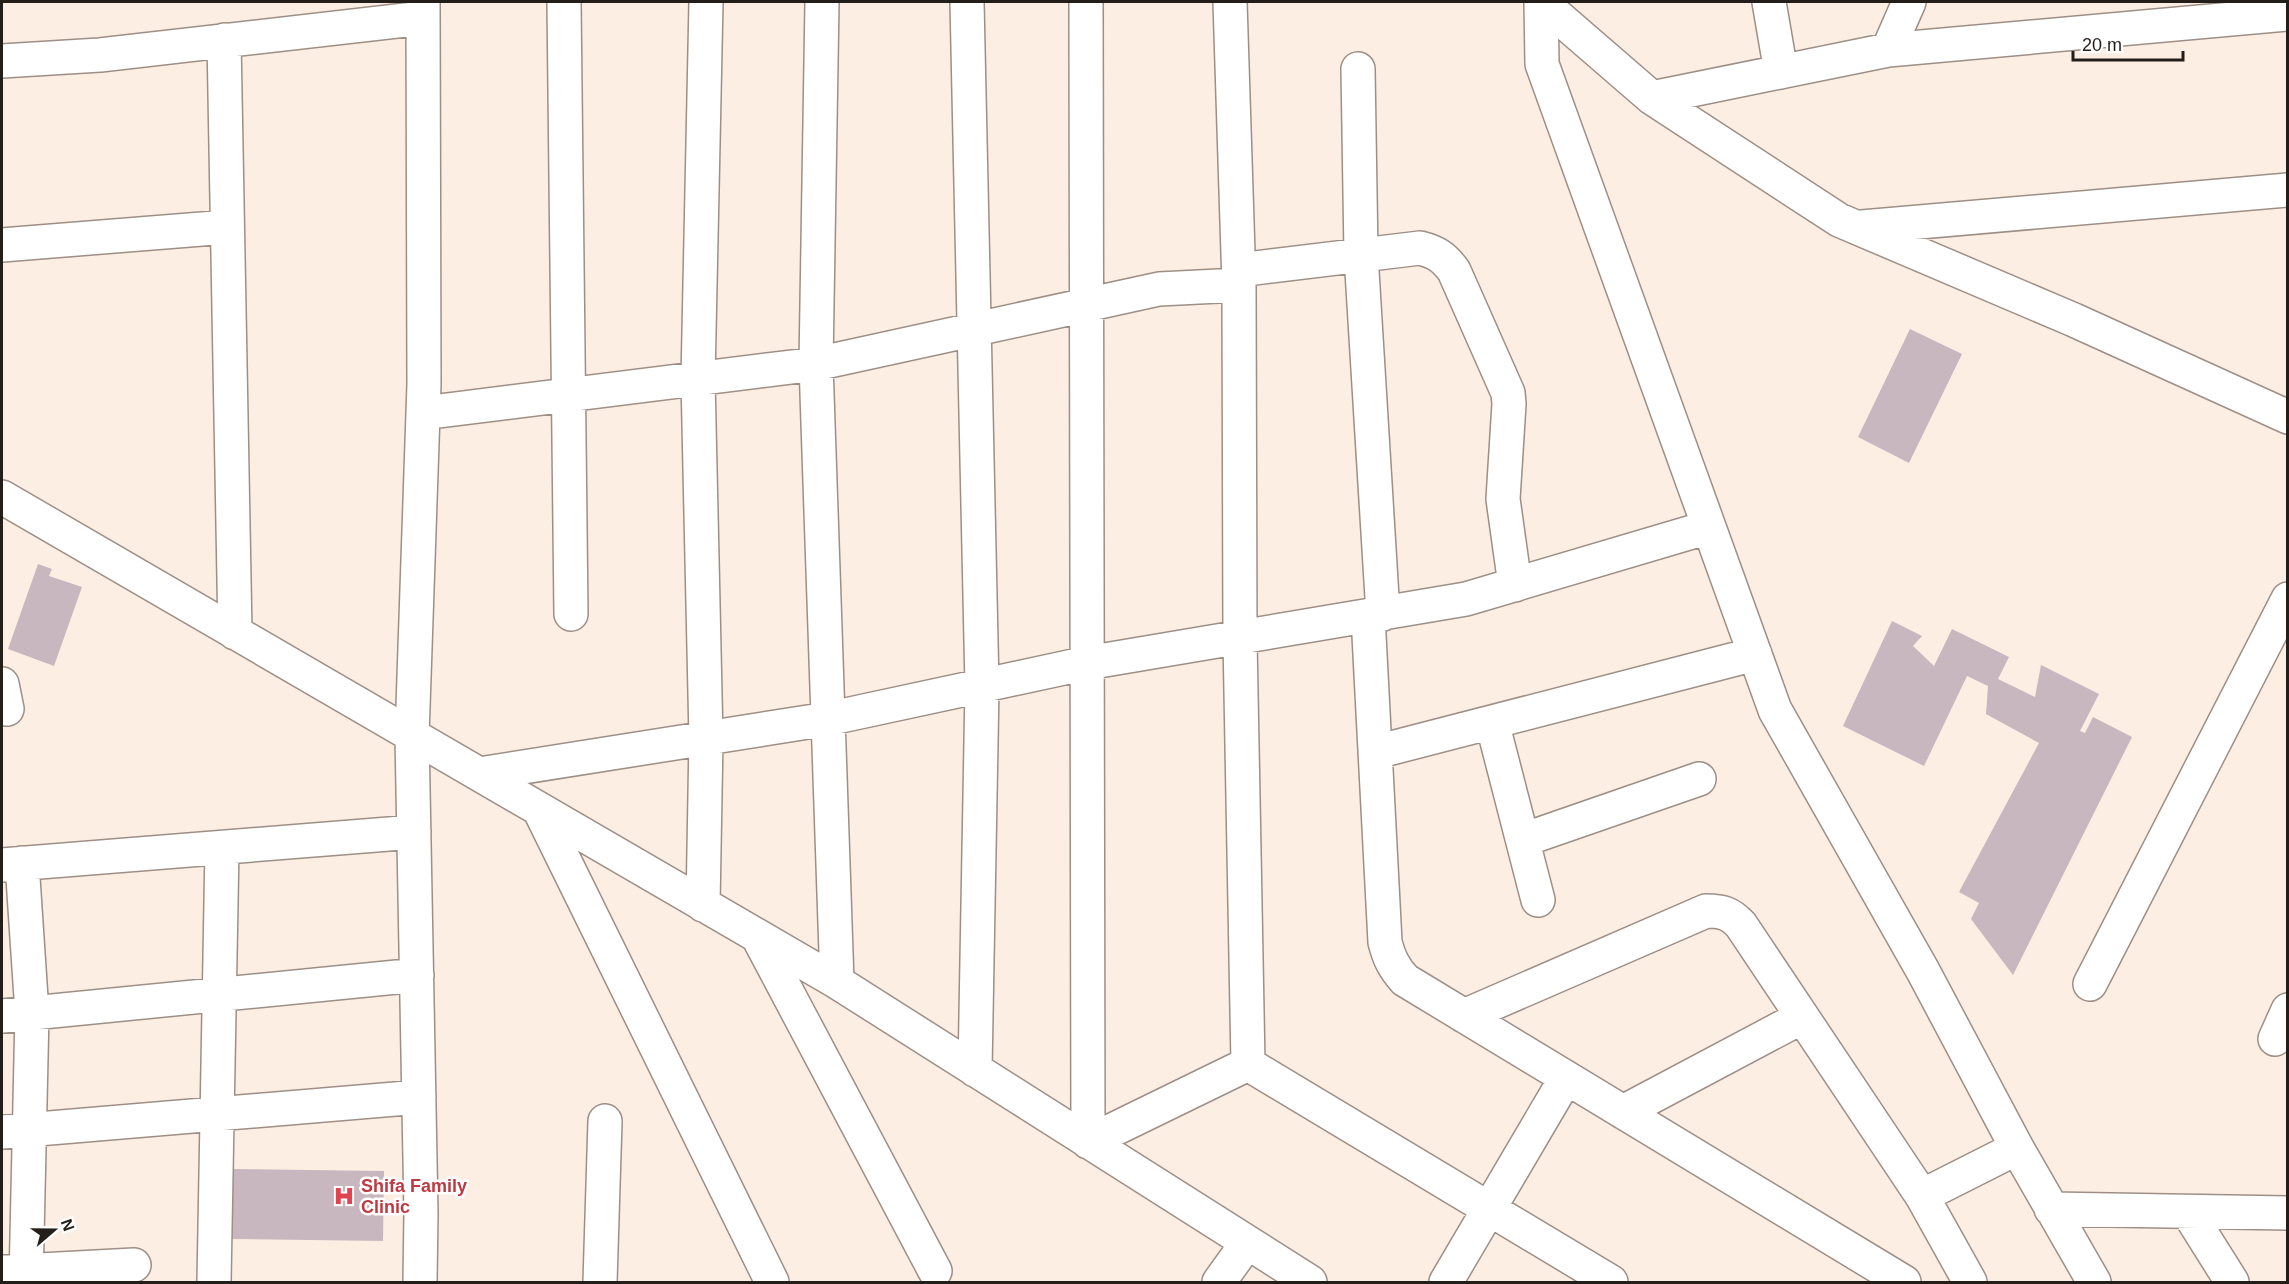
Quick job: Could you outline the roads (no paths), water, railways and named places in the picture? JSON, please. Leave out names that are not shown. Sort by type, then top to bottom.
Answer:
[{"type":"street","points":[[564,2],[571,614]]},
{"type":"street","points":[[703,905],[706,739],[698,379],[706,2]]},
{"type":"street","points":[[822,2],[816,364],[837,982]]},
{"type":"street","points":[[967,2],[982,687],[975,1070]]},
{"type":"street","points":[[1086,2],[1088,1142]]},
{"type":"street","points":[[1230,2],[1239,278],[1240,639],[1248,1064]]},
{"type":"street","points":[[1541,2],[1652,98],[1839,220],[2074,320],[2288,417]]},
{"type":"street","points":[[1541,2],[1542,64],[1775,710],[1923,971],[2017,1148],[2094,1282]]},
{"type":"street","points":[[1770,2],[1780,72]]},
{"type":"street","points":[[1888,50],[1909,2]]},
{"type":"street","points":[[2,61],[100,55],[224,40],[423,10],[423,412],[412,736],[420,1282]]},
{"type":"street","points":[[1652,98],[1888,50],[2151,14],[2288,14]]},
{"type":"street","points":[[224,40],[235,633]]},
{"type":"street","points":[[1358,69],[1361,255],[1376,615],[1376,752],[1385,942],[1389,958],[1395,970],[1405,980],[1895,1280]]},
{"type":"street","points":[[1857,227],[2288,190]]},
{"type":"street","points":[[2,246],[227,226]]},
{"type":"street","points":[[423,412],[816,364],[1159,289],[1239,278],[1361,255],[1420,248],[1434,251],[1444,258],[1454,271],[1508,393],[1503,499],[1515,585]]},
{"type":"street","points":[[2,497],[837,982],[1310,1282]]},
{"type":"street","points":[[479,774],[827,720],[1087,663],[1240,639],[1466,599],[1709,527]]},
{"type":"street","points":[[2090,984],[2288,599]]},
{"type":"street","points":[[1376,752],[1755,654]]},
{"type":"street","points":[[1492,722],[1538,900]]},
{"type":"street","points":[[1523,840],[1699,779]]},
{"type":"street","points":[[539,809],[772,1282]]},
{"type":"street","points":[[134,1265],[18,1275],[15,1131],[17,1014],[12,864],[414,832]]},
{"type":"street","points":[[214,1282],[222,848]]},
{"type":"street","points":[[1464,1016],[1706,911],[1719,911],[1732,915],[1741,925],[1922,1196],[1970,1282]]},
{"type":"street","points":[[758,937],[934,1271]]},
{"type":"street","points":[[17,1014],[417,975]]},
{"type":"street","points":[[1623,1112],[1802,1017]]},
{"type":"street","points":[[1088,1142],[1248,1064]]},
{"type":"street","points":[[1248,1064],[1611,1282]]},
{"type":"street","points":[[1446,1282],[1566,1078]]},
{"type":"street","points":[[15,1131],[419,1097]]},
{"type":"street","points":[[600,1282],[605,1122]]},
{"type":"street","points":[[1922,1196],[2017,1148]]},
{"type":"street","points":[[2051,1209],[2288,1214]]},
{"type":"street","points":[[2187,1212],[2232,1282]]},
{"type":"street","points":[[1219,1282],[1247,1243]]},
{"type":"place","name":"Shifa Family Clinic","points":[[344,1196]]}]
